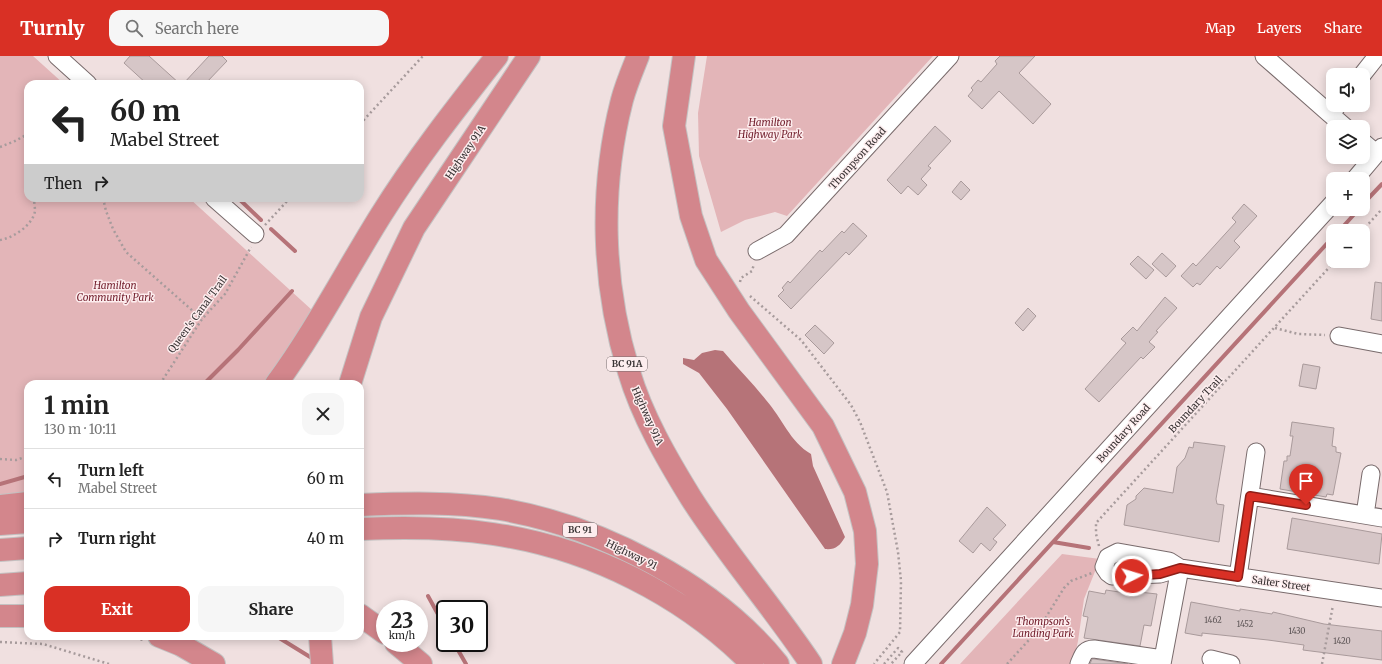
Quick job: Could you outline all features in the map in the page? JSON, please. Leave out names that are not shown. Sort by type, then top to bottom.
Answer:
[{"type":"highway","points":[[279,380],[298,355],[382,213],[449,117],[497,56]]},
{"type":"highway","name":"Highway 91A","points":[[351,380],[371,316],[414,228],[529,56]]},
{"type":"highway","name":"Highway 91A","points":[[638,56],[622,99],[608,170],[606,240],[613,309],[629,373],[658,441],[692,499],[789,631],[811,664]]},
{"type":"highway","points":[[684,56],[674,126],[691,216],[706,260],[739,311],[823,426],[855,492],[865,531],[867,564],[862,605],[855,633],[843,664]]},
{"type":"highway","points":[[0,506],[24,503]]},
{"type":"highway","name":"Highway 91","points":[[364,505],[447,505],[499,509],[566,525],[622,546],[673,575],[725,612],[762,660]]},
{"type":"highway","points":[[0,524],[24,522]]},
{"type":"highway","name":"Highway 91","points":[[364,529],[443,528],[494,534],[542,544],[603,564],[662,594],[762,660]]},
{"type":"highway","points":[[0,550],[24,548]]},
{"type":"highway","points":[[0,585],[24,583]]},
{"type":"highway","points":[[0,616],[24,616]]},
{"type":"highway","points":[[364,618],[376,627]]},
{"type":"highway","points":[[169,640],[181,645],[214,664]]},
{"type":"highway","points":[[320,640],[322,664]]},
{"type":"highway","points":[[407,652],[421,664]]},
{"type":"street","points":[[57,56],[84,80]]},
{"type":"street","name":"Thompson Road","points":[[757,251],[786,235],[950,56]]},
{"type":"street","points":[[1264,56],[1326,104]]},
{"type":"street","points":[[1368,68],[1377,56]]},
{"type":"street","points":[[1361,172],[1379,150],[1370,146]]},
{"type":"street","points":[[219,202],[255,234]]},
{"type":"street","name":"Boundary Road","points":[[913,664],[1326,211]]},
{"type":"street","points":[[1340,336],[1382,344]]},
{"type":"street","points":[[1238,577],[1256,452]]},
{"type":"street","points":[[1365,515],[1371,474]]},
{"type":"street","points":[[1250,496],[1382,518]]},
{"type":"street","name":"Salter Street","points":[[1180,568],[1160,574],[1119,577],[1108,574],[1104,568],[1108,557],[1118,552],[1169,561],[1180,568],[1382,598]]},
{"type":"street","points":[[1079,664],[1084,652],[1088,649],[1094,648],[1162,662],[1180,568]]},
{"type":"street","points":[[1210,660],[1231,664]]},
{"type":"path","points":[[364,120],[423,56]]},
{"type":"path","points":[[0,147],[24,136]]},
{"type":"path","points":[[0,240],[15,234],[32,219],[35,211],[34,202]]},
{"type":"path","points":[[104,202],[112,229],[126,252],[202,319]]},
{"type":"path","name":"Queen's Canal Trail","points":[[163,380],[202,319],[225,294],[252,246],[255,234],[286,202]]},
{"type":"path","points":[[1368,224],[1382,209]]},
{"type":"path","name":"Boundary Trail","points":[[1104,568],[1096,534],[1096,523],[1329,268]]},
{"type":"path","points":[[1275,328],[1298,334],[1340,336]]},
{"type":"path","points":[[0,459],[16,460],[24,457]]},
{"type":"path","points":[[1007,664],[1038,630],[1064,588],[1071,581],[1104,568]]},
{"type":"path","points":[[1322,664],[1335,591]]},
{"type":"path","points":[[0,642],[44,644],[109,664]]},
{"type":"path","points":[[884,664],[898,648],[902,652],[892,664]]},
{"type":"green space","name":"Hamilton Community Park","points":[[0,56],[33,56],[60,80],[24,80],[24,202],[193,202],[313,311],[266,380],[24,380],[24,495],[0,498]]},
{"type":"green space","name":"Hamilton Highway Park","points":[[707,56],[933,56],[787,216],[775,212],[745,220],[721,232],[699,156],[698,113]]},
{"type":"green space","name":"Thompson's Landing Park","points":[[1062,554],[1100,559],[1084,599],[1073,664],[960,664]]},
{"type":"shaded area","points":[[715,350],[723,351],[772,407],[797,443],[811,454],[813,466],[845,537],[837,547],[825,549],[727,409],[699,373],[683,364],[683,358],[694,360],[702,353]]},
{"type":"building","points":[[130,56],[149,56],[176,80],[143,80],[124,63]]},
{"type":"building","points":[[209,56],[222,56],[227,61],[209,80],[187,80]]},
{"type":"building","points":[[1000,56],[1035,56],[1019,73],[1051,104],[1033,124],[999,91],[982,109],[968,96],[973,90],[971,88],[978,80],[981,82],[997,64],[995,61]]},
{"type":"building","points":[[935,126],[951,141],[928,166],[931,168],[921,179],[927,185],[918,195],[908,186],[901,194],[887,180]]},
{"type":"building","points":[[961,181],[970,190],[961,200],[952,192]]},
{"type":"building","points":[[1244,204],[1257,216],[1234,241],[1240,247],[1220,269],[1217,266],[1200,285],[1197,283],[1193,287],[1181,276],[1193,263],[1196,266],[1236,222],[1232,218]]},
{"type":"building","points":[[853,223],[867,236],[849,255],[846,252],[791,309],[778,296],[784,290],[782,288],[788,281],[790,283],[820,250],[822,252],[842,231],[844,233]]},
{"type":"building","points":[[1162,253],[1176,266],[1166,277],[1152,264]]},
{"type":"building","points":[[1138,256],[1154,270],[1146,279],[1130,264]]},
{"type":"building","points":[[1375,282],[1382,283],[1382,321],[1371,319]]},
{"type":"building","points":[[1165,297],[1177,308],[1156,331],[1158,332],[1149,342],[1155,347],[1143,359],[1141,357],[1099,402],[1085,389],[1126,343],[1121,339],[1133,327],[1137,331]]},
{"type":"building","points":[[1028,308],[1036,316],[1023,331],[1015,323]]},
{"type":"building","points":[[815,325],[834,343],[824,354],[805,335]]},
{"type":"building","points":[[1303,364],[1320,367],[1316,389],[1299,386]]},
{"type":"building","points":[[1292,422],[1334,428],[1332,446],[1336,447],[1336,452],[1341,453],[1333,495],[1327,494],[1326,497],[1280,489],[1284,461],[1287,461],[1287,456],[1290,456],[1293,436],[1290,436]]},
{"type":"building","points":[[1194,442],[1225,446],[1216,499],[1217,504],[1224,505],[1219,542],[1124,525],[1127,505],[1136,499],[1136,496],[1144,488],[1173,493],[1177,467],[1185,458],[1189,447],[1193,448]]},
{"type":"building","points":[[987,507],[1006,525],[993,539],[997,542],[990,551],[981,543],[973,553],[959,541]]},
{"type":"building","points":[[1292,518],[1382,534],[1379,564],[1287,549]]},
{"type":"building","points":[[1106,590],[1139,595],[1139,592],[1157,594],[1151,626],[1144,625],[1140,646],[1084,638],[1088,617],[1083,616],[1089,591],[1105,594]]},
{"type":"building","points":[[1191,602],[1240,611],[1240,609],[1272,614],[1273,612],[1324,624],[1382,631],[1382,660],[1303,650],[1304,645],[1268,640],[1202,633],[1202,636],[1185,633]]},
{"type":"building","points":[[1092,659],[1094,659],[1128,664],[1090,664]]},
{"type":"waterway","points":[[1370,197],[1382,184]]},
{"type":"waterway","points":[[242,202],[261,220]]},
{"type":"waterway","points":[[1345,224],[1353,216]]},
{"type":"waterway","points":[[271,229],[295,251]]},
{"type":"waterway","points":[[941,664],[1326,245]]},
{"type":"waterway","points":[[208,380],[238,350],[292,291]]},
{"type":"waterway","points":[[0,484],[24,477]]},
{"type":"waterway","points":[[1053,542],[1089,548]]},
{"type":"waterway","points":[[428,596],[436,611]]},
{"type":"waterway","points":[[282,640],[315,660]]},
{"type":"waterway","points":[[459,652],[466,664]]},
{"type":"route","points":[[1132,576],[1160,574],[1180,568],[1238,577],[1250,496],[1306,505]]}]
